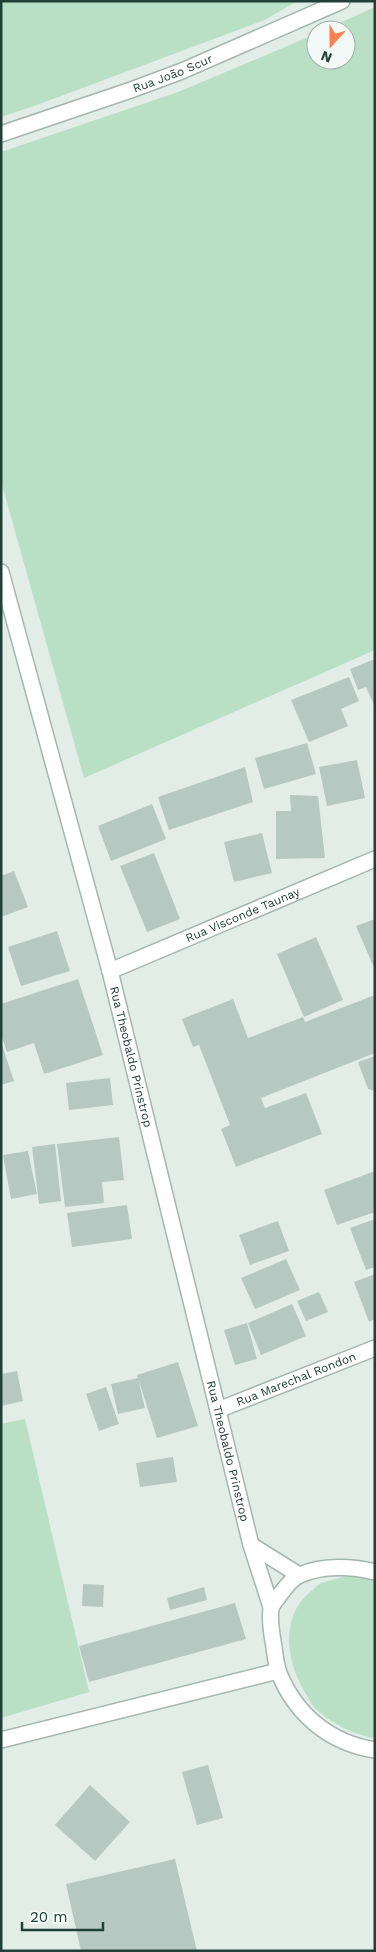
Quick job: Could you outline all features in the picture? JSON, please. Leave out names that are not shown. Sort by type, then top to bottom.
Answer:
[{"type":"street","name":"Rua João Scur","points":[[1,134],[132,90],[182,71],[342,1]]},
{"type":"street","name":"Rua Theobaldo Prinstrop","points":[[1,572],[110,971],[251,1545],[271,1607],[270,1628],[278,1671],[291,1697],[308,1718],[331,1734],[356,1747],[375,1750]]},
{"type":"street","name":"Rua Visconde Taunay","points":[[110,971],[375,859]]},
{"type":"street","name":"Rua Marechal Rondon","points":[[218,1410],[375,1348]]},
{"type":"street","points":[[251,1545],[298,1575]]},
{"type":"street","points":[[271,1607],[284,1589],[298,1575],[318,1570],[342,1568],[375,1572]]},
{"type":"street","points":[[1,1740],[278,1671]]},
{"type":"green space","points":[[1,1],[297,1],[265,20],[1,117]]},
{"type":"green space","points":[[375,7],[375,650],[84,778],[1,481],[1,152],[178,92],[306,38],[306,70],[356,70],[356,20],[346,20]]},
{"type":"green space","points":[[25,1419],[89,1692],[1,1718],[1,1424]]},
{"type":"green space","points":[[347,1576],[367,1578],[375,1581],[375,1738],[360,1735],[344,1728],[329,1720],[315,1708],[299,1682],[291,1656],[290,1628],[299,1604],[321,1583]]},
{"type":"building","points":[[375,659],[375,707],[366,687],[358,690],[350,669]]},
{"type":"building","points":[[349,677],[359,701],[341,709],[348,726],[309,742],[291,700]]},
{"type":"building","points":[[307,743],[316,774],[264,789],[255,758]]},
{"type":"building","points":[[357,760],[365,798],[327,806],[319,767]]},
{"type":"building","points":[[245,767],[253,802],[169,830],[158,797]]},
{"type":"building","points":[[290,795],[318,796],[325,858],[276,859],[276,811],[291,811]]},
{"type":"building","points":[[152,804],[166,839],[111,861],[98,826]]},
{"type":"building","points":[[262,833],[272,873],[234,882],[224,842]]},
{"type":"building","points":[[154,853],[180,919],[147,932],[120,866]]},
{"type":"building","points":[[14,871],[28,907],[1,917],[1,876]]},
{"type":"building","points":[[375,919],[375,970],[356,926]]},
{"type":"building","points":[[57,931],[70,971],[21,986],[8,947]]},
{"type":"building","points":[[316,937],[343,1000],[304,1017],[277,954]]},
{"type":"building","points":[[78,979],[103,1055],[44,1074],[34,1043],[7,1052],[1,1034],[1,1004]]},
{"type":"building","points":[[375,995],[375,1053],[261,1098],[265,1108],[306,1093],[322,1134],[236,1167],[221,1129],[230,1125],[199,1045],[193,1047],[182,1019],[233,999],[248,1038],[303,1017],[305,1022]]},
{"type":"building","points":[[1,1042],[14,1081],[1,1085]]},
{"type":"building","points":[[375,1056],[375,1091],[368,1089],[358,1062]]},
{"type":"building","points":[[110,1078],[113,1105],[69,1110],[66,1083]]},
{"type":"building","points":[[119,1137],[124,1180],[102,1182],[104,1203],[65,1207],[57,1144]]},
{"type":"building","points":[[55,1144],[61,1201],[39,1204],[32,1147]]},
{"type":"building","points":[[28,1151],[37,1194],[11,1199],[3,1155]]},
{"type":"building","points":[[375,1171],[375,1212],[337,1225],[324,1190]]},
{"type":"building","points":[[127,1205],[132,1239],[72,1247],[67,1213]]},
{"type":"building","points":[[375,1219],[375,1267],[366,1270],[350,1228]]},
{"type":"building","points":[[278,1221],[289,1251],[250,1265],[239,1235]]},
{"type":"building","points":[[286,1259],[300,1290],[255,1309],[241,1278]]},
{"type":"building","points":[[375,1274],[375,1319],[369,1322],[354,1282]]},
{"type":"building","points":[[319,1292],[328,1312],[306,1321],[297,1301]]},
{"type":"building","points":[[292,1304],[306,1336],[261,1355],[248,1323]]},
{"type":"building","points":[[247,1323],[257,1359],[235,1365],[224,1330]]},
{"type":"building","points":[[178,1362],[198,1426],[157,1438],[137,1375]]},
{"type":"building","points":[[17,1371],[23,1401],[1,1406],[1,1374]]},
{"type":"building","points":[[138,1378],[145,1408],[118,1414],[111,1384]]},
{"type":"building","points":[[106,1387],[119,1424],[99,1431],[86,1394]]},
{"type":"building","points":[[173,1457],[177,1482],[140,1487],[136,1463]]},
{"type":"building","points":[[83,1584],[104,1585],[103,1607],[82,1606]]},
{"type":"building","points":[[204,1587],[207,1600],[170,1610],[167,1598]]},
{"type":"building","points":[[235,1603],[246,1639],[89,1682],[79,1646]]},
{"type":"building","points":[[208,1765],[223,1818],[197,1825],[182,1772]]},
{"type":"building","points":[[90,1785],[130,1822],[95,1861],[55,1825]]},
{"type":"building","points":[[175,1859],[197,1951],[81,1951],[66,1884]]}]
